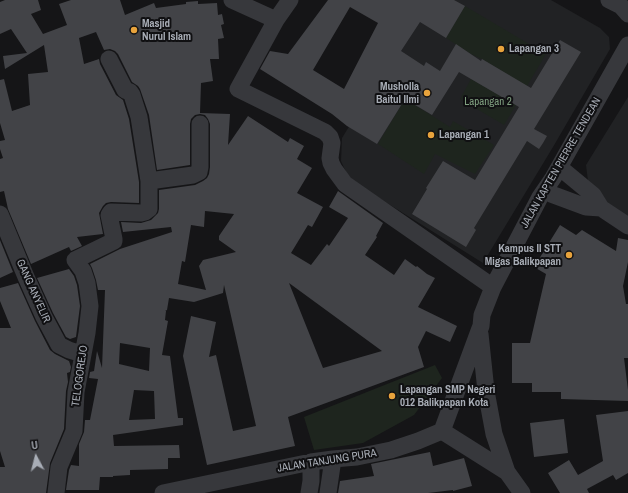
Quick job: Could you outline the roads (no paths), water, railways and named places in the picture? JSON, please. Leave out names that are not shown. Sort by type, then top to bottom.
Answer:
[{"type":"street","points":[[232,0],[276,20]]},
{"type":"street","points":[[290,0],[276,20],[238,89],[325,132],[332,143],[330,158],[331,163],[345,184],[493,286]]},
{"type":"street","name":"JALAN KAPTEN PIERRE TENDEAN","points":[[442,431],[480,329],[488,316],[499,290],[532,226],[628,45]]},
{"type":"street","points":[[109,59],[125,90],[130,92],[132,95],[139,117],[149,180],[193,175],[199,172],[200,124]]},
{"type":"street","name":"JALAN KAPTEN PIERRE TENDEAN","points":[[480,329],[482,315],[493,286],[540,198],[556,182],[628,63]]},
{"type":"street","name":"TELOGOREJO","points":[[56,493],[59,468],[74,431],[76,392],[87,333],[90,306],[87,283],[83,271],[75,260],[114,241],[109,215],[111,212],[141,213],[149,209],[149,180]]},
{"type":"street","points":[[556,182],[586,207],[601,208]]},
{"type":"street","points":[[556,182],[593,195],[601,208],[628,226]]},
{"type":"street","name":"GANG ANYELIR","points":[[0,214],[44,317],[60,345],[69,350],[82,354]]},
{"type":"street","points":[[480,329],[486,391],[492,425],[507,472],[522,493]]},
{"type":"street","points":[[442,431],[507,472]]},
{"type":"street","name":"JALAN TANJUNG PURA","points":[[163,493],[311,462],[357,458],[391,450],[442,431]]},
{"type":"street","points":[[328,493],[333,459]]},
{"type":"street","points":[[309,493],[311,481],[311,462]]},
{"type":"place","name":"Masjid Nurul Islam","points":[[134,30]]},
{"type":"place","name":"Lapangan 3","points":[[501,49]]},
{"type":"place","name":"Musholla Baitul Ilmi","points":[[427,93]]},
{"type":"place","name":"Lapangan 1","points":[[431,135]]},
{"type":"place","name":"Kampus II STT Migas Balikpapan","points":[[569,255]]},
{"type":"place","name":"Lapangan SMP Negeri 012 Balikpapan Kota","points":[[392,396]]},
{"type":"park label","name":"Lapangan 2","points":[[488,102]]}]
